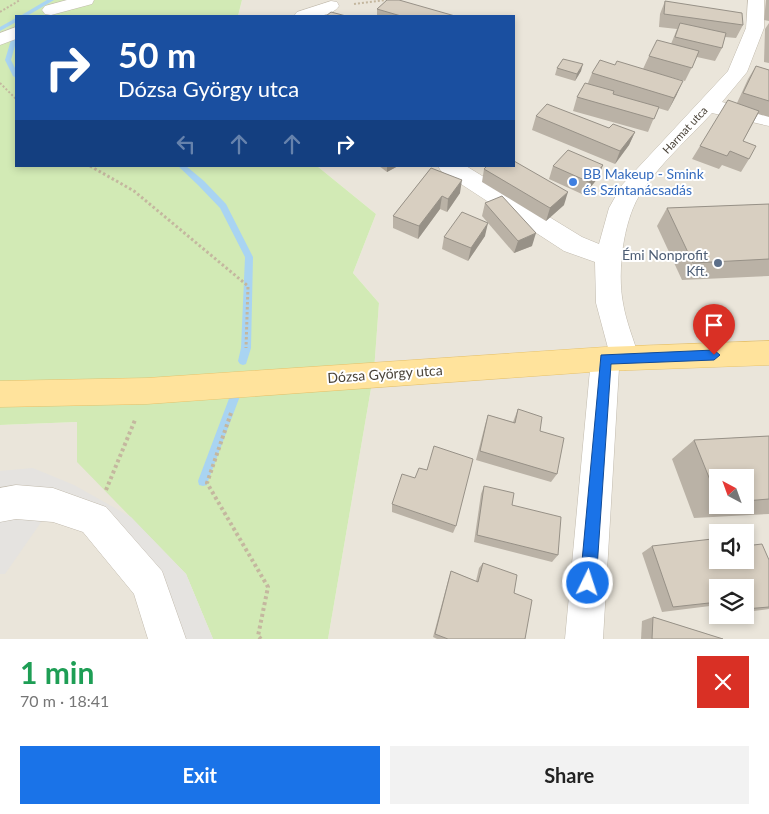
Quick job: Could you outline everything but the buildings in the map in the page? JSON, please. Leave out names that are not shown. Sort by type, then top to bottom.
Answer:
[{"type":"main road","name":"Dózsa György utca","points":[[0,394],[147,391],[615,358],[769,353]]},
{"type":"street","points":[[47,13],[67,0]]},
{"type":"street","points":[[47,13],[86,0]]},
{"type":"street","name":"Harmat utca","points":[[584,639],[615,358],[609,303],[608,257],[620,208],[630,191],[737,72],[755,28],[756,0]]},
{"type":"street","points":[[306,15],[330,6]]},
{"type":"street","points":[[0,40],[15,32]]},
{"type":"street","points":[[708,106],[769,120]]},
{"type":"street","points":[[451,167],[573,244],[608,257]]},
{"type":"street","points":[[0,504],[16,502],[53,505],[94,519],[149,584],[167,639]]},
{"type":"path","points":[[0,12],[20,0]]},
{"type":"path","points":[[330,6],[386,0]]},
{"type":"path","points":[[0,83],[15,98]]},
{"type":"path","points":[[92,167],[134,190],[248,286],[246,348]]},
{"type":"path","points":[[94,519],[147,391]]},
{"type":"path","points":[[232,408],[206,483],[268,587],[258,636],[261,639]]},
{"type":"shaded area","points":[[242,0],[769,0],[769,639],[328,639],[374,371],[379,303],[353,273],[376,214],[318,167],[515,167],[515,15],[238,15]]},
{"type":"shaded area","points":[[77,422],[78,462],[186,574],[213,639],[0,639],[0,425]]},
{"type":"shaded area","points":[[33,468],[74,485],[131,517],[186,574],[213,639],[167,639],[149,584],[53,505],[5,574],[0,574],[0,471]]},
{"type":"green space","points":[[0,0],[242,0],[238,15],[15,15],[15,167],[318,167],[376,214],[353,273],[379,303],[374,371],[328,639],[213,639],[186,574],[77,462],[77,422],[0,425]]},
{"type":"waterway","points":[[25,15],[51,0]]},
{"type":"waterway","points":[[0,29],[15,21]]},
{"type":"waterway","points":[[14,40],[8,60],[15,74]]},
{"type":"waterway","points":[[182,167],[223,206],[249,257],[246,348],[243,361]]},
{"type":"waterway","points":[[203,481],[235,396]]},
{"type":"place","name":"BB Makeup - Smink és Színtanácsadás","points":[[573,182]]},
{"type":"place","name":"Émi Nonprofit Kft.","points":[[718,263]]},
{"type":"route","points":[[588,583],[606,359],[714,355]]}]
